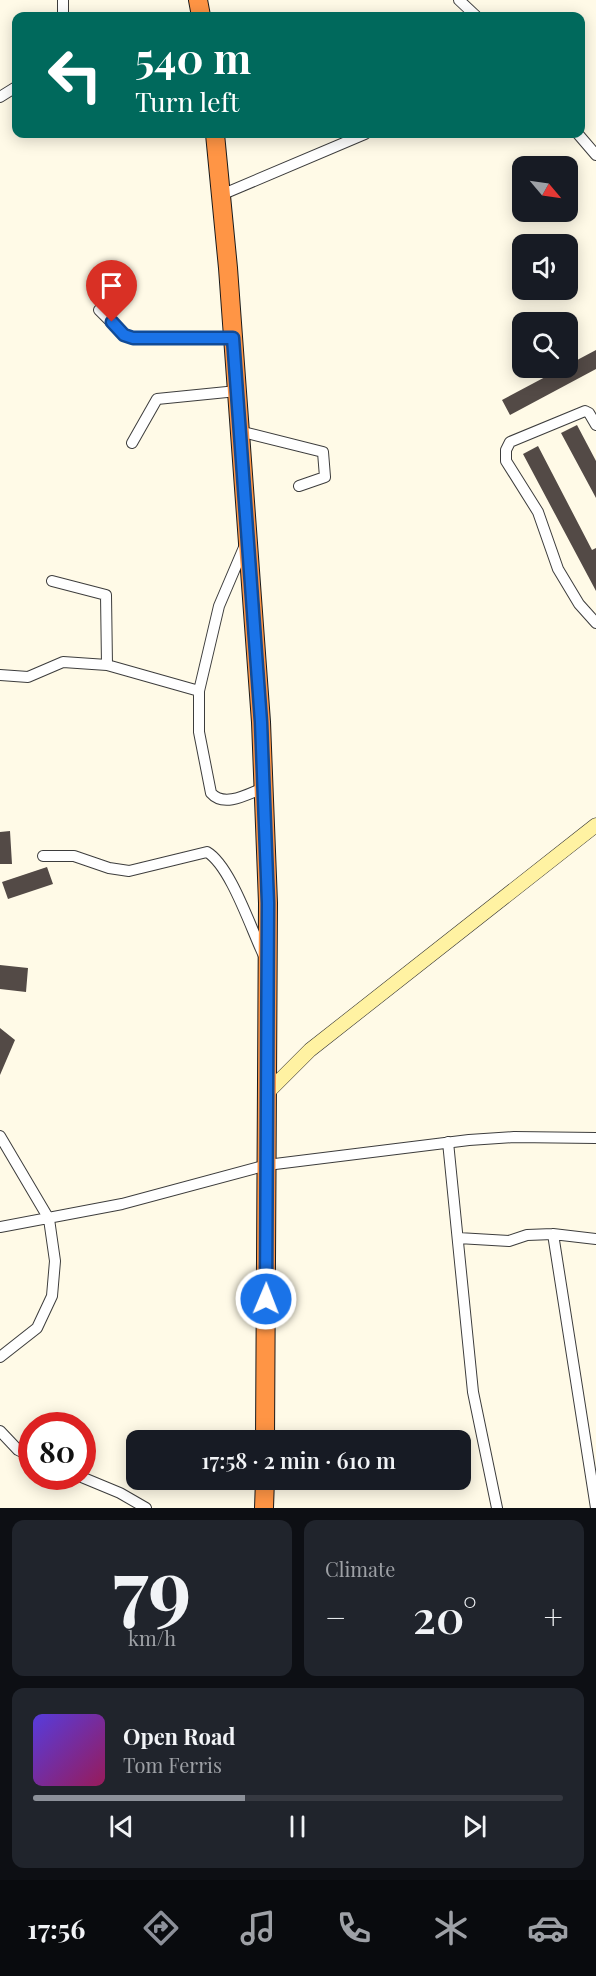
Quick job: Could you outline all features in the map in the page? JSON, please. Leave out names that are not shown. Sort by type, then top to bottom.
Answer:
[{"type":"highway","points":[[215,138],[237,391],[264,788],[267,964],[265,1430]]},
{"type":"highway","points":[[264,1508],[265,1490]]},
{"type":"street","points":[[459,0],[472,12]]},
{"type":"street","points":[[221,195],[356,138]]},
{"type":"street","points":[[581,138],[596,155]]},
{"type":"street","points":[[99,310],[124,335],[133,338],[233,338]]},
{"type":"street","points":[[132,443],[157,399],[237,391]]},
{"type":"street","points":[[596,425],[588,412],[510,441],[506,450],[506,461],[538,512],[558,569],[579,604],[596,623]]},
{"type":"street","points":[[239,431],[323,452],[325,477],[299,486]]},
{"type":"street","points":[[246,543],[219,606],[199,691],[199,732],[211,794],[226,801],[264,788]]},
{"type":"street","points":[[52,581],[106,595],[107,665]]},
{"type":"street","points":[[0,675],[28,677],[63,662],[107,665],[199,691]]},
{"type":"street","points":[[267,1093],[310,1050],[596,825]]},
{"type":"street","points":[[43,856],[75,856],[109,868],[129,871],[207,852],[216,857],[234,885],[267,964]]},
{"type":"street","points":[[0,1136],[49,1219],[55,1261],[52,1296],[37,1328],[0,1357]]},
{"type":"street","points":[[0,1227],[122,1204],[267,1165],[447,1142],[514,1137],[596,1138]]},
{"type":"street","points":[[447,1142],[473,1392],[497,1508]]},
{"type":"street","points":[[458,1238],[509,1241],[527,1235],[553,1234],[596,1239]]},
{"type":"street","points":[[553,1234],[596,1508]]},
{"type":"street","points":[[0,1431],[18,1450]]},
{"type":"street","points":[[96,1483],[120,1493],[146,1508]]},
{"type":"building","points":[[596,350],[596,369],[510,415],[502,400],[543,378],[578,378],[578,360]]},
{"type":"building","points":[[577,425],[596,461],[596,498],[561,433]]},
{"type":"building","points":[[538,446],[592,550],[596,548],[596,591],[523,454]]},
{"type":"building","points":[[10,831],[12,864],[0,864],[0,832]]},
{"type":"building","points":[[47,867],[53,884],[8,899],[2,882]]},
{"type":"building","points":[[0,965],[28,968],[26,992],[0,989]]},
{"type":"building","points":[[0,1028],[15,1040],[0,1075]]},
{"type":"route","points":[[112,322],[124,335],[145,340],[233,338],[246,543],[261,722],[268,903],[266,1299]]}]
